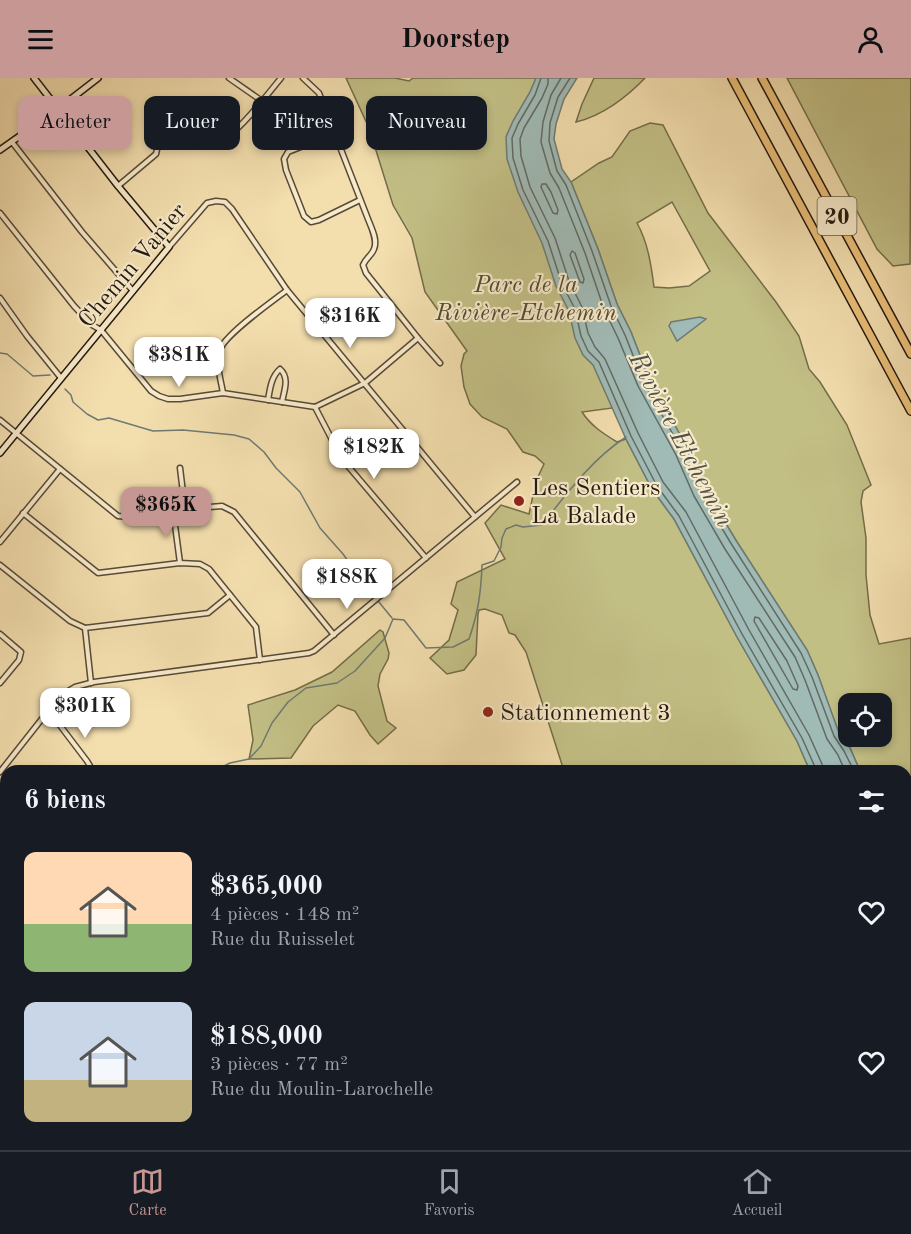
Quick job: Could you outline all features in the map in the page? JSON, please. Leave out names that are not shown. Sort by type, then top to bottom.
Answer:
[{"type":"highway","name":"20","points":[[762,78],[911,354]]},
{"type":"highway","name":"20","points":[[734,81],[911,411]]},
{"type":"street","points":[[34,78],[48,96]]},
{"type":"street","points":[[75,96],[98,78]]},
{"type":"street","points":[[228,78],[255,96]]},
{"type":"street","points":[[266,96],[281,78]]},
{"type":"street","points":[[303,78],[320,96]]},
{"type":"street","points":[[118,186],[156,154],[161,130],[182,116],[192,119],[207,138],[218,143],[225,140],[252,112]]},
{"type":"street","points":[[0,150],[18,138]]},
{"type":"street","points":[[12,142],[82,232],[133,291]]},
{"type":"street","points":[[90,150],[169,247]]},
{"type":"street","points":[[295,150],[288,153],[284,159],[304,216],[311,222],[360,200]]},
{"type":"street","points":[[340,150],[375,240],[374,249],[363,265],[366,273],[440,363]]},
{"type":"street","name":"Chemin Vanier","points":[[0,453],[207,203],[225,202],[287,290],[476,517]]},
{"type":"street","points":[[0,213],[74,306],[92,325],[101,330],[151,391],[168,399],[223,393],[315,407],[365,383],[418,338]]},
{"type":"street","points":[[223,393],[218,359],[220,348],[254,316],[287,290]]},
{"type":"street","points":[[0,298],[61,378]]},
{"type":"street","points":[[268,400],[272,380],[280,369],[284,372],[286,379],[282,402]]},
{"type":"street","points":[[315,407],[342,459],[426,558]]},
{"type":"street","points":[[0,420],[118,516],[129,517],[222,506],[234,512],[334,635]]},
{"type":"street","points":[[180,468],[185,509]]},
{"type":"street","points":[[0,542],[60,469]]},
{"type":"street","points":[[6,765],[60,696],[75,687],[314,651],[517,482]]},
{"type":"street","points":[[173,510],[180,563]]},
{"type":"street","points":[[23,513],[98,573],[180,563],[200,564],[209,569],[256,627],[260,660]]},
{"type":"street","points":[[0,565],[70,621],[85,628],[207,613],[230,595]]},
{"type":"street","points":[[85,628],[91,683]]},
{"type":"street","points":[[0,634],[21,652],[19,660],[0,683]]},
{"type":"street","points":[[50,711],[89,765]]},
{"type":"green space","name":"Parc de la Rivière-Etchemin","points":[[346,78],[395,78],[409,81],[413,78],[557,78],[539,173],[635,405],[582,412],[594,426],[617,442],[626,439],[652,489],[674,519],[737,637],[797,741],[807,765],[562,765],[526,652],[515,635],[509,633],[502,615],[485,609],[479,610],[476,655],[464,670],[447,674],[430,658],[449,640],[458,610],[451,604],[457,582],[505,559],[485,523],[501,505],[529,514],[536,481],[544,464],[535,456],[523,452],[507,429],[482,417],[470,404],[464,387],[461,366],[467,351],[425,292],[412,238],[393,205],[376,150],[487,150],[487,96],[366,96],[366,121]]},
{"type":"green space","points":[[594,78],[645,78],[614,105],[576,122]]},
{"type":"green space","points":[[787,78],[911,78],[910,264],[893,266],[877,249]]},
{"type":"green space","points":[[650,123],[663,125],[708,213],[799,336],[809,369],[820,382],[847,425],[871,485],[863,491],[861,502],[866,538],[866,575],[870,615],[879,644],[911,638],[911,765],[857,765],[849,747],[892,747],[892,693],[838,693],[838,731],[807,650],[705,489],[688,449],[650,381],[631,332],[617,304],[571,182],[612,157],[630,131]],"holes":[[[672,202],[710,271],[689,286],[654,287],[646,246],[637,223]]]},
{"type":"green space","points":[[380,630],[383,632],[389,653],[380,674],[378,686],[387,721],[396,728],[378,744],[355,711],[338,705],[313,726],[291,758],[249,759],[253,740],[248,705],[295,690],[332,672]]},
{"type":"water","name":"Rivière Etchemin","points":[[536,78],[577,78],[564,99],[554,139],[562,169],[571,182],[617,304],[631,332],[650,381],[688,449],[705,489],[807,650],[838,730],[838,747],[849,747],[857,765],[807,765],[797,741],[737,637],[674,519],[652,489],[626,439],[593,365],[583,355],[575,338],[569,311],[556,286],[542,243],[518,192],[507,159],[506,137]]},
{"type":"water","points":[[700,317],[706,319],[677,341],[669,326],[671,322]]},
{"type":"waterway","points":[[0,353],[7,354],[33,376],[50,375]]},
{"type":"waterway","points":[[65,389],[71,395],[73,402],[98,420],[109,418],[153,431],[183,430],[234,435],[249,439],[300,492],[320,528],[392,618]]},
{"type":"waterway","points":[[226,765],[249,759],[261,746],[272,723],[288,702],[306,688],[337,683],[355,671],[385,638],[393,619],[404,620],[426,648],[453,647],[469,639],[479,603],[482,565],[494,561],[506,529],[516,525],[523,527],[542,525],[591,466],[626,437]]},
{"type":"place","name":"Les Sentiers La Balade","points":[[519,501]]},
{"type":"place","name":"Stationnement 3","points":[[488,712]]}]
